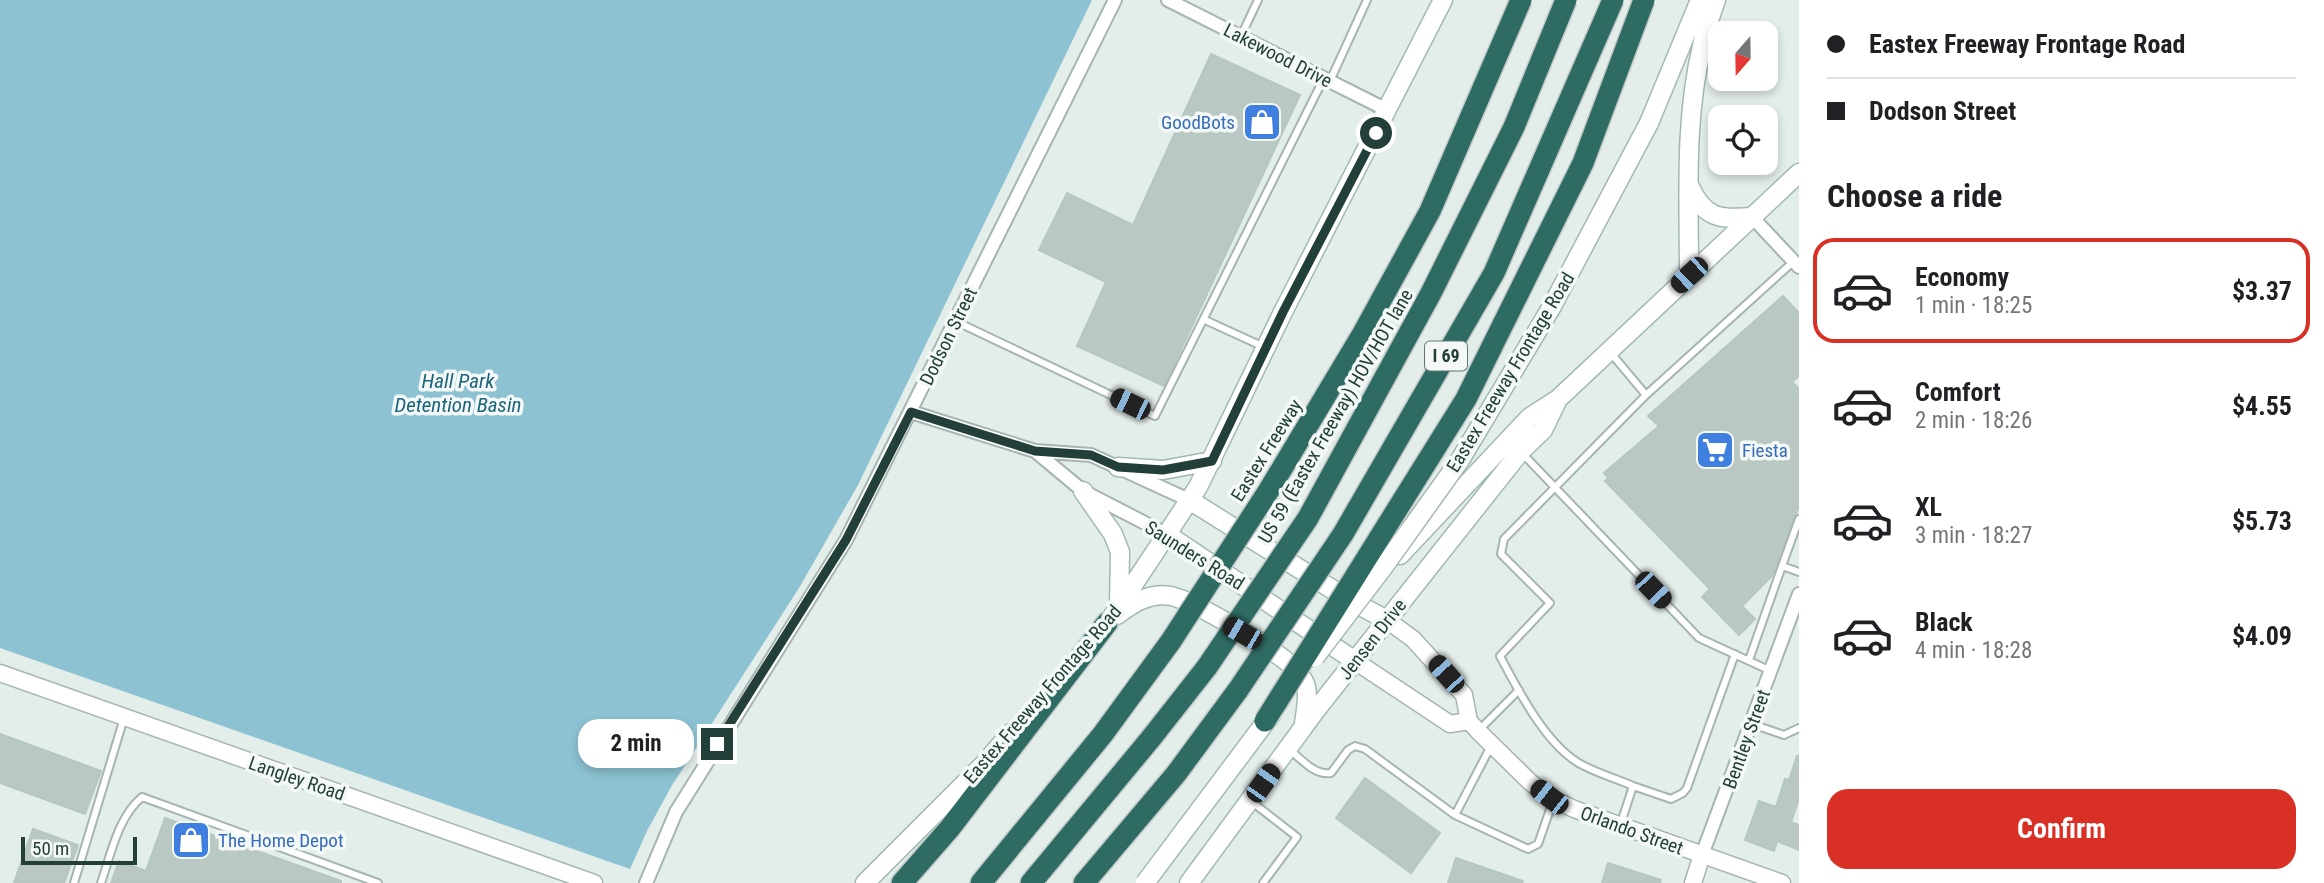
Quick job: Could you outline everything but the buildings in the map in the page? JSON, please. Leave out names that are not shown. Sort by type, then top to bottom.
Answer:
[{"type":"highway","name":"Eastex Freeway","points":[[981,883],[1103,734],[1171,641],[1269,490],[1362,335],[1430,211],[1521,0]]},
{"type":"highway","name":"US 59 (Eastex Freeway) HOV/HOT lane","points":[[1031,883],[1153,737],[1207,667],[1308,518],[1431,293],[1514,127],[1566,0]]},
{"type":"highway","name":"I 69","points":[[1084,883],[1176,774],[1238,690],[1343,534],[1494,273],[1613,0]]},
{"type":"highway","points":[[1265,721],[1466,399],[1583,163],[1644,0]]},
{"type":"highway","points":[[902,883],[950,828],[1112,616]]},
{"type":"main road","name":"Eastex Freeway Frontage Road","points":[[865,883],[985,763],[1112,616],[1191,501],[1265,348],[1443,0]]},
{"type":"main road","name":"Eastex Freeway Frontage Road","points":[[1145,883],[1385,565],[1460,460],[1550,308],[1694,41],[1700,0]]},
{"type":"main road","points":[[1689,275],[1694,41],[1716,0]]},
{"type":"main road","name":"Jensen Drive","points":[[1351,601],[1386,570],[1530,417],[1558,399],[1799,173]]},
{"type":"main road","points":[[1689,185],[1705,210],[1712,214],[1733,219],[1752,217]]},
{"type":"main road","name":"Jensen Drive","points":[[1189,883],[1354,661],[1521,452],[1543,430],[1558,399]]},
{"type":"main road","points":[[1118,467],[1163,470],[1212,461]]},
{"type":"main road","points":[[1083,491],[1113,534],[1120,552],[1112,616]]},
{"type":"main road","name":"Saunders Road","points":[[1191,501],[1351,601],[1387,620]]},
{"type":"main road","name":"Saunders Road","points":[[1168,535],[1354,661]]},
{"type":"main road","points":[[1112,616],[1135,602],[1152,596],[1171,596],[1197,607],[1265,646],[1297,670],[1307,688],[1303,728]]},
{"type":"street","name":"Dodson Street","points":[[646,883],[676,812],[846,540],[1115,0]]},
{"type":"street","name":"Lakewood Drive","points":[[1168,0],[1387,110]]},
{"type":"street","points":[[1752,217],[1796,264]]},
{"type":"street","name":"Saunders Road","points":[[911,412],[1035,451],[1091,455],[1191,501]]},
{"type":"street","name":"Saunders Road","points":[[1035,451],[1083,491],[1168,535]]},
{"type":"street","name":"Bentley Street","points":[[1693,883],[1771,671],[1795,618],[1799,594]]},
{"type":"street","name":"Orlando Street","points":[[1387,620],[1413,639],[1464,695],[1474,726],[1530,782],[1554,799],[1620,826],[1782,883]]},
{"type":"street","points":[[1354,661],[1450,724],[1474,726]]},
{"type":"street","name":"Langley Road","points":[[0,673],[594,883]]},
{"type":"lane","points":[[1241,36],[1258,0]]},
{"type":"lane","points":[[955,321],[1155,416],[1367,0]]},
{"type":"lane","points":[[1735,654],[1687,788],[1671,799],[1633,786],[1577,762],[1550,736],[1518,690],[1500,656],[1550,603],[1501,554],[1504,539],[1646,395],[1796,264]]},
{"type":"lane","points":[[1205,320],[1265,348]]},
{"type":"lane","points":[[1609,350],[1646,395]]},
{"type":"lane","points":[[1521,452],[1699,638],[1771,671]]},
{"type":"lane","points":[[1749,660],[1799,519]]},
{"type":"lane","points":[[1782,566],[1799,572]]},
{"type":"lane","points":[[1474,726],[1518,690]]},
{"type":"lane","points":[[74,883],[124,717]]},
{"type":"lane","points":[[1752,724],[1784,736],[1799,728]]},
{"type":"lane","points":[[1455,815],[1492,744]]},
{"type":"lane","points":[[1288,748],[1317,772],[1324,774],[1331,773],[1354,746],[1365,749],[1455,815],[1528,849],[1538,845],[1554,799]]},
{"type":"lane","points":[[1620,826],[1633,786]]},
{"type":"lane","points":[[101,883],[122,824],[132,805],[142,797],[378,883]]},
{"type":"lane","points":[[1251,801],[1297,837],[1263,883]]},
{"type":"water","name":"Hall Park Detention Basin","points":[[0,0],[1092,0],[858,485],[799,588],[671,787],[630,869],[0,648]]},
{"type":"place","name":"GoodBots","points":[[1262,122]]},
{"type":"place","name":"Fiesta","points":[[1715,450]]},
{"type":"place","name":"The Home Depot","points":[[191,840]]},
{"type":"route","points":[[717,744],[846,540],[911,412],[1035,451],[1091,455],[1118,467],[1163,470],[1212,461],[1283,312],[1376,133]]}]
